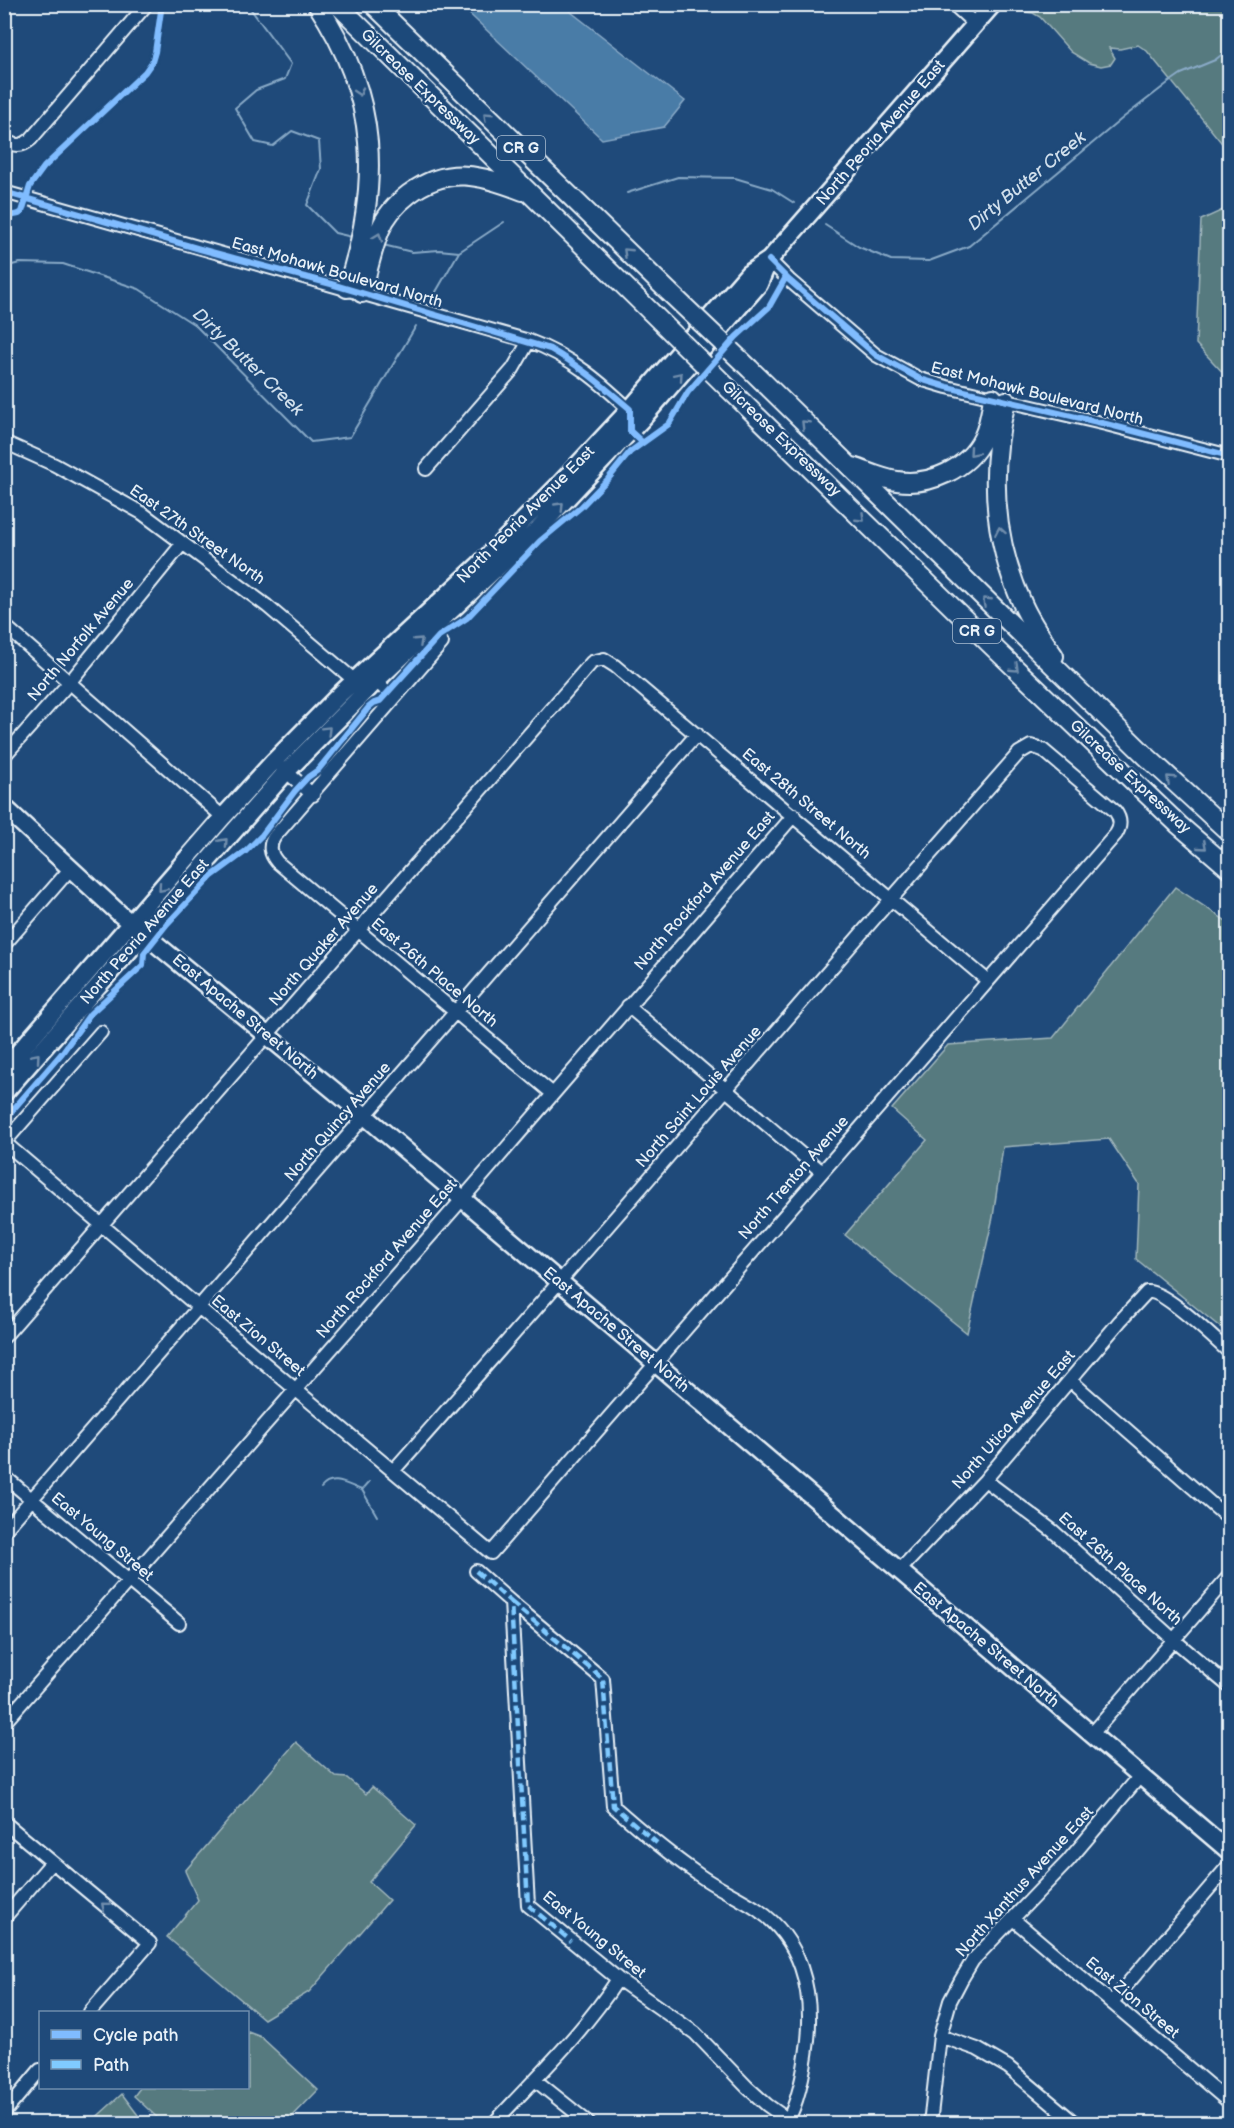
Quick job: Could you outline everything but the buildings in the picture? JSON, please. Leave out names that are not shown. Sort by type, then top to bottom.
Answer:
[{"type":"highway","points":[[317,4],[338,37],[361,96],[368,128],[370,152],[365,216],[354,291]]},
{"type":"highway","name":"Gilcrease Expressway","points":[[337,4],[1013,666],[1179,825],[1230,869]]},
{"type":"highway","name":"Gilcrease Expressway","points":[[373,4],[1073,686],[1184,792],[1230,832]]},
{"type":"highway","points":[[354,291],[387,216],[396,205],[419,186],[446,177],[475,176],[492,179],[530,194]]},
{"type":"highway","points":[[847,465],[898,482],[921,481],[941,476],[960,465],[979,446],[1000,400]]},
{"type":"highway","points":[[1000,400],[996,458],[996,510],[1002,545],[1023,606],[1073,686]]},
{"type":"main road","name":"North Peoria Avenue East","points":[[4,1093],[138,928],[223,817],[376,681],[538,529],[635,415],[759,284],[769,260],[993,4]]},
{"type":"main road","name":"North Peoria Avenue East","points":[[4,1069],[138,928],[354,680],[479,565],[557,487],[635,415]]},
{"type":"main road","name":"East Apache Street North","points":[[4,807],[106,902],[365,1116],[1230,1852]]},
{"type":"street","points":[[4,139],[13,145],[20,145],[31,139],[147,4]]},
{"type":"street","points":[[952,4],[976,25]]},
{"type":"street","name":"East Mohawk Boulevard North","points":[[4,192],[529,341],[572,361],[635,415]]},
{"type":"street","name":"East Mohawk Boulevard North","points":[[769,260],[876,355],[920,379],[1230,456]]},
{"type":"street","points":[[426,469],[513,369],[529,341]]},
{"type":"street","name":"East 27th Street North","points":[[4,442],[55,465],[142,513],[267,606],[354,680]]},
{"type":"street","name":"North Norfolk Avenue","points":[[4,756],[69,683],[182,544]]},
{"type":"street","points":[[4,625],[223,817]]},
{"type":"street","points":[[280,766],[312,795],[442,643]]},
{"type":"street","name":"East 28th Street North","points":[[600,660],[615,666],[892,897],[988,981]]},
{"type":"street","name":"North Quaker Avenue","points":[[4,1337],[585,668],[600,660]]},
{"type":"street","points":[[376,681],[394,698]]},
{"type":"street","name":"North Quincy Avenue","points":[[4,1531],[697,734]]},
{"type":"street","name":"North Trenton Avenue","points":[[491,1553],[1116,834],[1120,824],[1119,817],[1114,811],[1043,750],[1031,746]]},
{"type":"street","name":"North Saint Louis Avenue","points":[[393,1471],[560,1283],[892,897],[1019,753],[1031,746]]},
{"type":"street","name":"East 26th Place North","points":[[312,795],[273,840],[270,851],[277,862],[553,1094]]},
{"type":"street","name":"North Rockford Avenue East","points":[[4,1723],[794,815]]},
{"type":"street","points":[[4,945],[71,868]]},
{"type":"street","points":[[628,1006],[822,1172]]},
{"type":"street","points":[[5,1143],[101,1032]]},
{"type":"street","name":"East Zion Street","points":[[5,1143],[491,1553]]},
{"type":"street","name":"North Utica Avenue East","points":[[898,1571],[985,1480],[1143,1294],[1152,1291],[1166,1297],[1230,1353]]},
{"type":"street","points":[[1071,1381],[1230,1520]]},
{"type":"street","name":"East Young Street","points":[[4,1476],[179,1623]]},
{"type":"street","name":"East 26th Place North","points":[[985,1480],[1053,1531],[1230,1687]]},
{"type":"street","points":[[476,1571],[603,1679],[613,1806],[699,1875],[757,1910],[784,1934],[794,1948],[806,1983],[809,2025],[807,2048],[790,2122]]},
{"type":"street","points":[[1091,1735],[1230,1575]]},
{"type":"street","name":"East Young Street","points":[[511,1602],[528,1905],[618,1979],[695,2033],[747,2087],[790,2122]]},
{"type":"street","name":"North Xanthus Avenue East","points":[[930,2124],[940,2036],[950,2001],[973,1960],[1068,1861],[1140,1776]]},
{"type":"street","points":[[4,1822],[150,1944],[92,2011]]},
{"type":"street","points":[[4,1918],[52,1862]]},
{"type":"street","points":[[1112,2002],[1230,1864]]},
{"type":"street","name":"East Zion Street","points":[[1013,1919],[1230,2103]]},
{"type":"street","points":[[493,2124],[588,2022],[618,1979]]},
{"type":"street","points":[[940,2036],[977,2049],[1008,2067],[1076,2124]]},
{"type":"street","points":[[4,2113],[39,2071]]},
{"type":"street","points":[[535,2080],[591,2124]]},
{"type":"green space","points":[[1018,5],[1229,5],[1229,152],[1147,51],[1138,45],[1120,49],[1109,48],[1115,58],[1111,64],[1101,66],[1089,63],[1071,52],[1040,17],[1025,12]]},
{"type":"green space","points":[[1229,196],[1230,379],[1196,344],[1201,220],[1223,210]]},
{"type":"green space","points":[[1175,887],[1229,923],[1229,1328],[1226,1332],[1136,1259],[1139,1184],[1109,1139],[1003,1147],[993,1217],[967,1333],[845,1235],[927,1140],[892,1109],[948,1045],[1053,1038]]},
{"type":"green space","points":[[296,1742],[336,1777],[347,1778],[366,1794],[372,1787],[416,1825],[369,1882],[389,1900],[309,1992],[264,2019],[167,1937],[198,1900],[185,1871]]},
{"type":"green space","points":[[249,2032],[261,2037],[318,2090],[286,2123],[163,2123],[134,2096],[139,2089],[249,2089]]},
{"type":"green space","points":[[122,2094],[144,2123],[90,2123]]},
{"type":"water","points":[[460,5],[562,5],[685,101],[664,127],[602,139]]},
{"type":"waterway","points":[[247,4],[291,64],[285,79],[256,90],[235,108],[255,142],[273,146],[292,131],[319,141],[321,169],[307,205],[335,233],[352,237]]},
{"type":"waterway","name":"Dirty Butter Creek","points":[[825,225],[859,247],[891,260],[929,261],[969,246],[1168,83],[1181,74],[1215,60],[1230,48]]},
{"type":"waterway","name":"Dirty Butter Creek","points":[[627,193],[678,177],[735,178],[772,189],[794,203]]},
{"type":"waterway","name":"Dirty Butter Creek","points":[[433,297],[459,252],[504,222]]},
{"type":"waterway","points":[[383,245],[412,252],[439,250],[459,252]]},
{"type":"waterway","name":"Dirty Butter Creek","points":[[4,267],[20,263],[63,264],[139,289],[195,325],[311,442],[350,437],[416,326]]},
{"type":"waterway","points":[[321,1488],[335,1481],[362,1490],[369,1482]]},
{"type":"waterway","points":[[362,1490],[377,1516]]},
{"type":"marked path","points":[[476,1571],[511,1602],[528,1905],[571,1941]]},
{"type":"marked path","points":[[511,1602],[603,1679],[613,1806],[657,1843]]},
{"type":"cycle path","points":[[4,217],[22,212],[30,186],[44,167],[145,72],[155,52],[162,4]]},
{"type":"cycle path","points":[[4,192],[331,284],[550,349],[582,370],[630,409],[630,431],[642,442]]},
{"type":"cycle path","points":[[769,260],[876,355],[920,379],[1230,456]]},
{"type":"cycle path","points":[[4,1120],[62,1053],[90,1014],[143,965],[144,953],[167,924],[212,876],[246,851],[262,835],[295,791],[318,770],[369,707],[380,701],[439,636],[467,618],[540,541],[581,507],[630,452],[669,424],[688,392],[736,337],[769,307],[786,277]]}]
